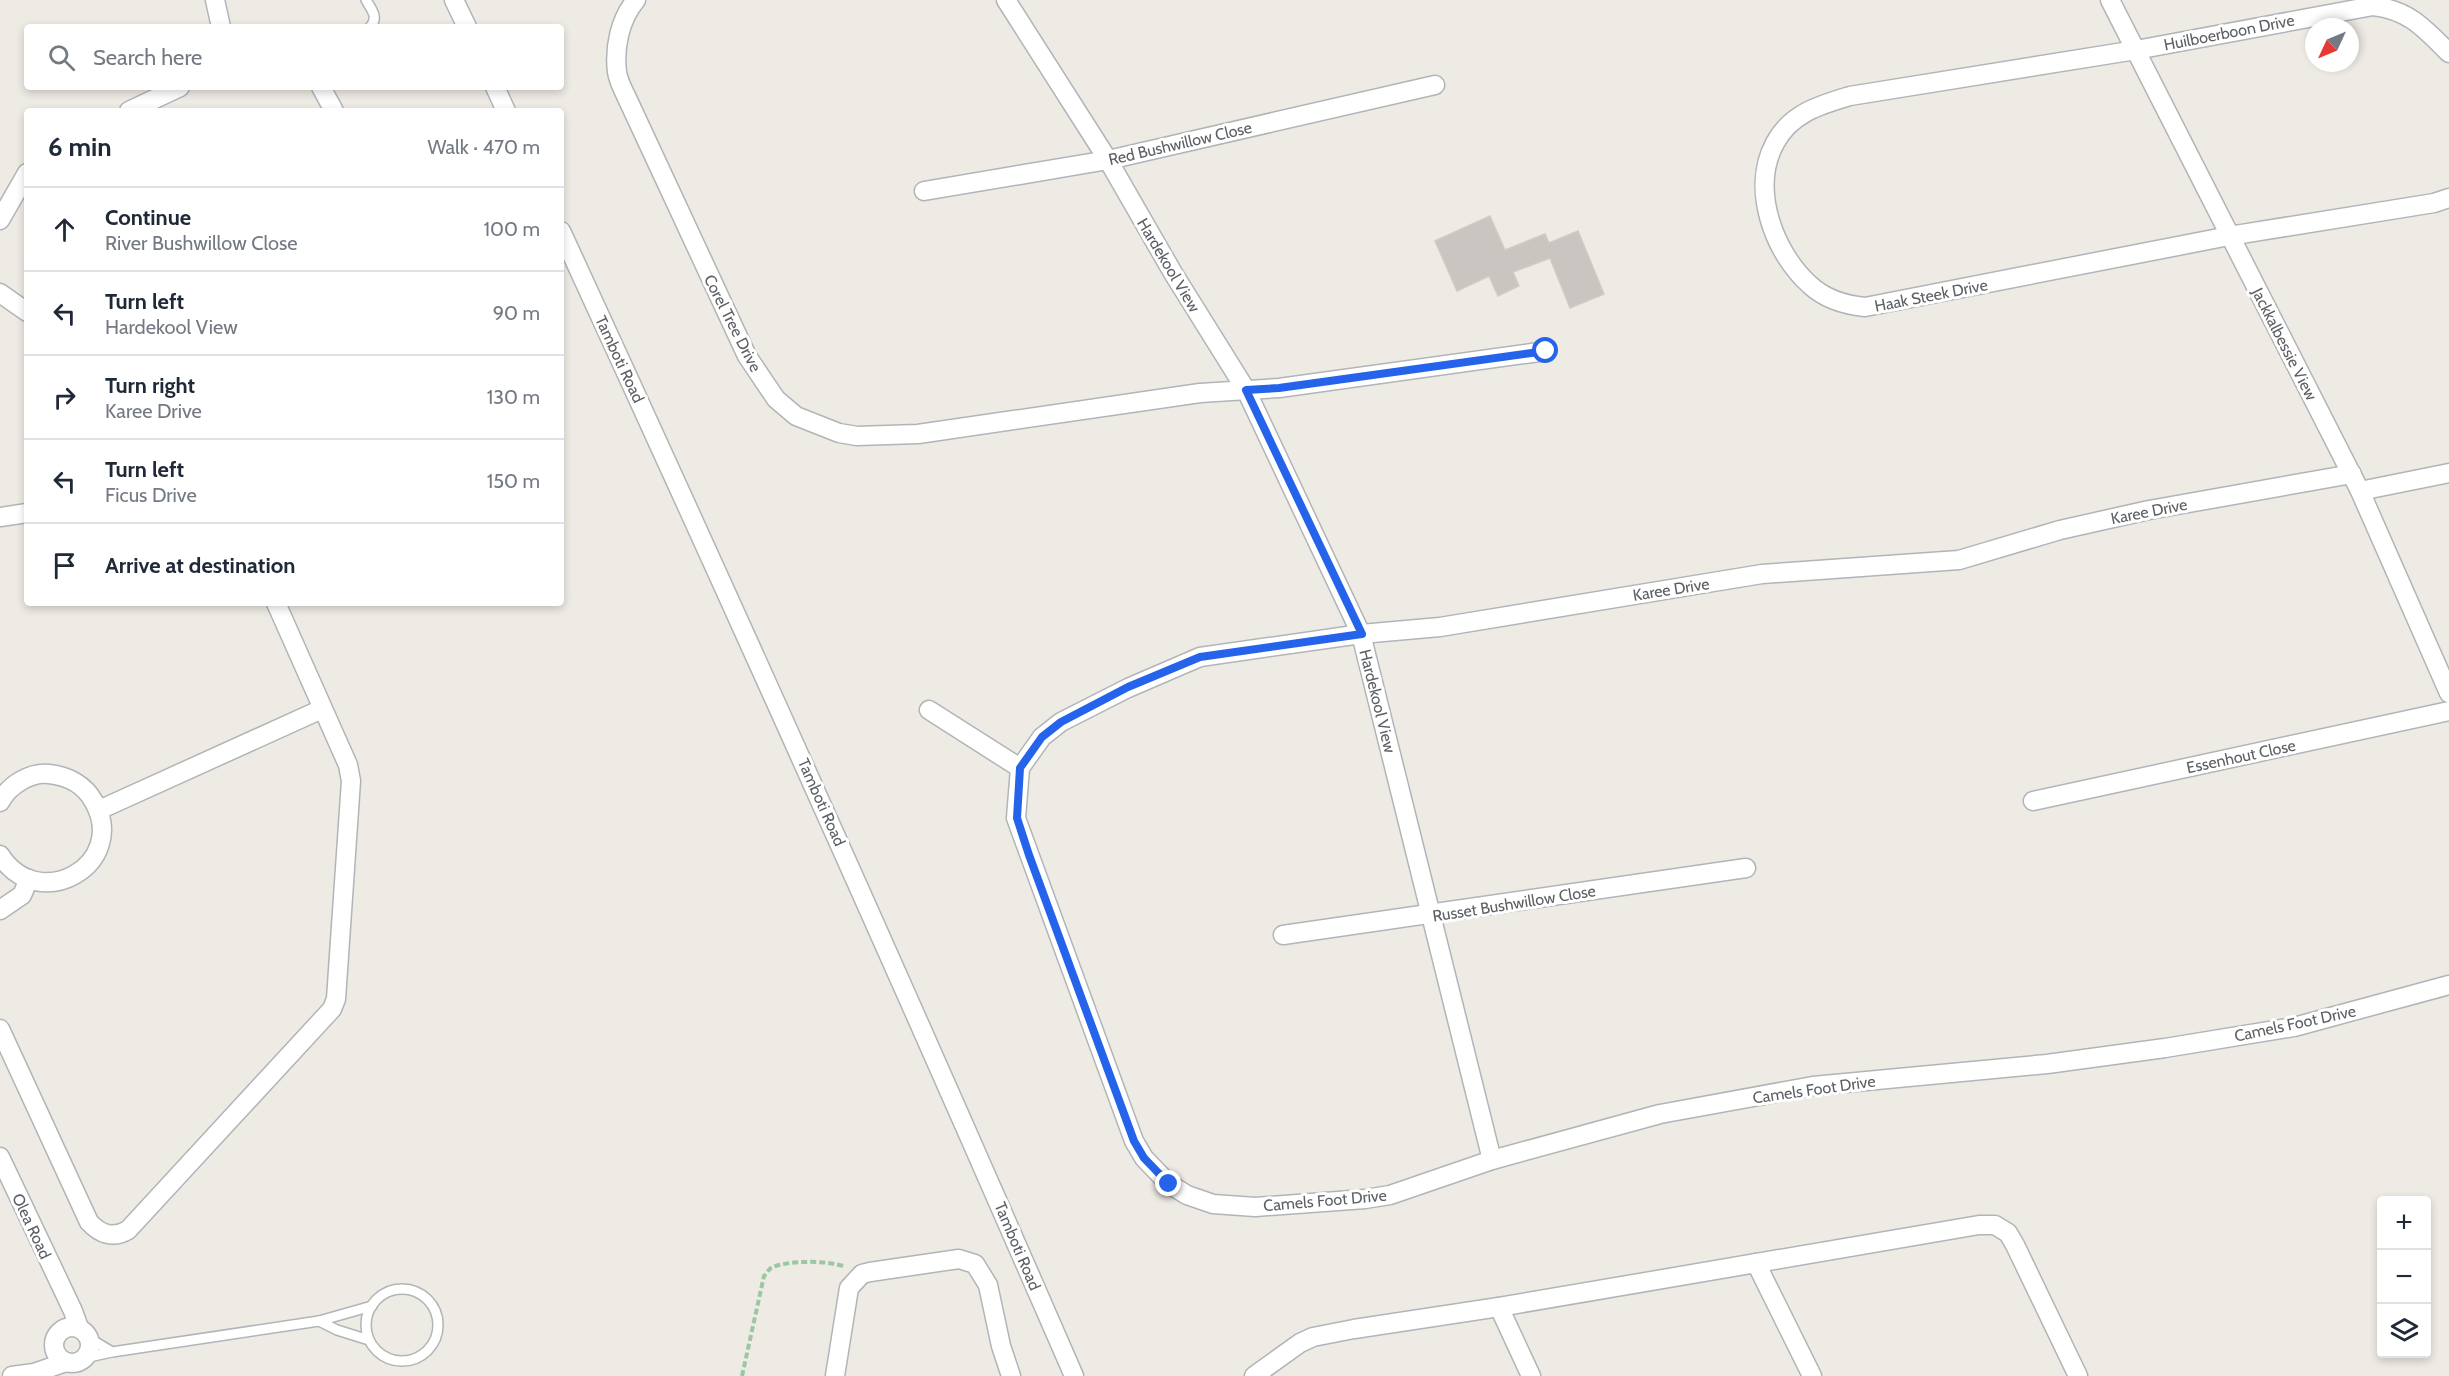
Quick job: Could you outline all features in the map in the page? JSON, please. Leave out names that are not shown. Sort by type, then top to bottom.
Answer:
[{"type":"street","points":[[214,0],[220,24]]},
{"type":"street","points":[[454,0],[466,24]]},
{"type":"street","name":"Corel Tree Drive","points":[[636,0],[627,11],[619,34],[617,72],[747,356],[776,399],[796,416],[839,434],[857,436],[918,434],[1190,394],[1279,388],[1546,351]]},
{"type":"street","name":"Hardekool View","points":[[1006,0],[1108,160],[1173,273],[1246,390],[1362,634],[1492,1160]]},
{"type":"street","name":"Jackkalbessie View","points":[[2110,0],[2352,474],[2449,692]]},
{"type":"street","name":"Huilboerboon Drive","points":[[2136,50],[2373,6],[2404,12],[2425,28],[2449,53]]},
{"type":"street","name":"Haak Steek Drive","points":[[2136,50],[1850,96],[1812,107],[1784,131],[1774,144],[1769,160],[1765,195],[1767,211],[1779,244],[1788,259],[1810,285],[1824,295],[1843,303],[1865,307],[2229,236]]},
{"type":"street","name":"Red Bushwillow Close","points":[[924,191],[1108,160],[1435,85]]},
{"type":"street","points":[[135,108],[174,90]]},
{"type":"street","points":[[323,90],[332,108]]},
{"type":"street","points":[[496,90],[505,108]]},
{"type":"street","points":[[0,220],[24,178]]},
{"type":"street","points":[[2229,236],[2434,204],[2449,198]]},
{"type":"street","name":"Tamboti Road","points":[[564,238],[781,710],[928,1039],[1074,1376]]},
{"type":"street","points":[[0,293],[24,310]]},
{"type":"street","points":[[2360,491],[2449,473]]},
{"type":"street","name":"Karee Drive","points":[[1020,768],[1042,737],[1061,722],[1128,687],[1185,662],[1218,653],[1362,634],[1440,627],[1762,574],[1959,560],[2060,530],[2150,510],[2352,474]]},
{"type":"street","points":[[0,517],[24,513]]},
{"type":"street","points":[[0,1029],[89,1222],[105,1234],[120,1235],[128,1230],[327,1016],[335,1004],[351,781],[348,765],[277,606]]},
{"type":"street","points":[[99,810],[322,709]]},
{"type":"street","points":[[929,710],[1020,768]]},
{"type":"street","name":"Essenhout Close","points":[[2033,801],[2449,711]]},
{"type":"street","name":"Camels Foot Drive","points":[[1020,768],[1017,818],[1134,1141],[1155,1171],[1169,1184],[1187,1195],[1213,1204],[1255,1207],[1365,1199],[1409,1189],[1492,1160],[1660,1114],[1813,1086],[2047,1064],[2294,1027],[2449,985]]},
{"type":"street","points":[[1,797],[16,783],[30,776],[47,774],[63,776],[79,783],[90,795],[99,810],[102,828],[99,846],[90,862],[77,875],[60,882],[42,883],[4,866]]},
{"type":"street","name":"Russet Bushwillow Close","points":[[1283,935],[1746,868]]},
{"type":"street","points":[[0,910],[22,895],[29,879]]},
{"type":"street","name":"Olea Road","points":[[0,1157],[63,1294],[84,1333]]},
{"type":"street","points":[[1254,1376],[1288,1351],[1313,1337],[1962,1227],[1995,1225],[2008,1233],[2015,1245],[2078,1376]]},
{"type":"street","points":[[835,1376],[849,1288],[862,1274],[959,1259],[975,1264],[988,1285],[1001,1346],[1011,1376]]},
{"type":"street","points":[[1756,1263],[1812,1376]]},
{"type":"street","name":"Olea Road","points":[[57,1339],[63,1294]]},
{"type":"street","points":[[1499,1307],[1531,1376]]},
{"type":"street","points":[[65,1328],[84,1333],[89,1349],[75,1360],[34,1372],[18,1374],[57,1339],[65,1328]]},
{"type":"street","points":[[57,1339],[58,1356],[75,1360]]},
{"type":"lane","points":[[366,0],[375,17],[373,24]]},
{"type":"lane","points":[[402,1289],[424,1296],[433,1305],[438,1316],[439,1328],[436,1340],[429,1350],[409,1361],[386,1358],[369,1340],[366,1329],[367,1317],[372,1306],[390,1291],[402,1289]]},
{"type":"lane","points":[[75,1360],[112,1352],[319,1321],[372,1306]]},
{"type":"lane","points":[[319,1321],[337,1330],[369,1340]]},
{"type":"lane","points":[[84,1333],[112,1352]]},
{"type":"path","points":[[742,1376],[764,1276],[771,1268],[810,1262],[837,1263],[862,1274]]},
{"type":"building","points":[[1490,216],[1505,250],[1545,234],[1549,243],[1578,231],[1604,294],[1570,308],[1550,258],[1513,272],[1519,286],[1498,296],[1489,276],[1457,291],[1435,241]]},
{"type":"route","points":[[1169,1184],[1144,1158],[1134,1141],[1029,855],[1017,818],[1017,785],[1020,768],[1042,737],[1061,722],[1128,687],[1185,662],[1218,653],[1362,634],[1246,390],[1279,388],[1546,351]]}]
